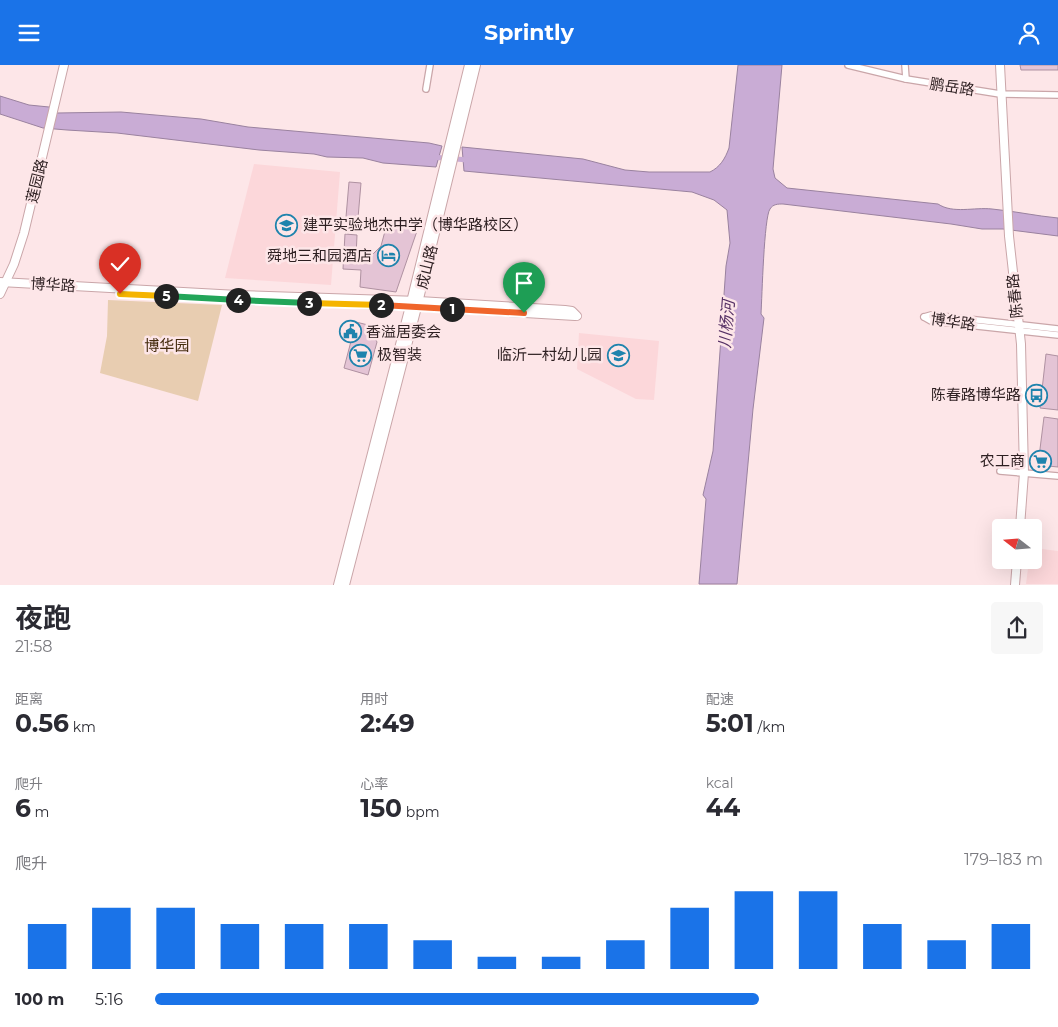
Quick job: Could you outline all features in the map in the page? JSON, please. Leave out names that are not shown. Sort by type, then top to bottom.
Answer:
[{"type":"street","name":"莲园路","points":[[2,287],[24,233],[64,65]]},
{"type":"street","points":[[426,89],[430,65]]},
{"type":"street","name":"成山路","points":[[345,585],[446,176],[469,65]]},
{"type":"street","name":"成山路","points":[[454,141],[476,65]]},
{"type":"street","name":"鹏岳路","points":[[848,65],[906,79],[1000,94],[1058,95]]},
{"type":"street","points":[[905,65],[906,79]]},
{"type":"street","name":"陈春路","points":[[1000,65],[1000,94],[1009,237],[1019,327],[1024,473],[1021,519]]},
{"type":"street","name":"博华路","points":[[2,287],[288,303],[414,304],[565,310],[572,311],[577,316],[414,304]]},
{"type":"street","name":"成山路","points":[[338,585],[414,304]]},
{"type":"street","name":"博华路","points":[[1058,329],[1019,327],[931,321],[924,317],[931,315],[1019,327],[1058,335]]},
{"type":"street","points":[[1000,471],[1058,476]]},
{"type":"street","points":[[1016,585],[1017,569]]},
{"type":"shaded area","name":"建平实验地杰中学（博华路校区）","points":[[254,164],[340,172],[331,285],[225,278]]},
{"type":"shaded area","name":"临沂一村幼儿园","points":[[579,333],[659,341],[654,400],[636,399],[577,369]]},
{"type":"shaded area","points":[[1042,549],[1058,551],[1058,584],[1026,584],[1028,569],[1042,569]]},
{"type":"green space","name":"博华园","points":[[108,300],[222,305],[198,401],[100,373],[107,336]]},
{"type":"water","name":"川杨河","points":[[738,65],[782,65],[773,169],[775,178],[787,188],[938,204],[950,209],[992,209],[1058,218],[1058,236],[1003,229],[982,229],[783,204],[771,207],[768,215],[765,241],[761,314],[764,318],[753,409],[737,584],[699,584],[706,499],[703,495],[713,451],[726,266],[730,243],[727,210],[714,200],[692,192],[464,171],[462,147],[583,159],[625,170],[710,172],[722,162],[729,148]]},
{"type":"water","points":[[0,96],[29,105],[49,107],[57,113],[121,112],[201,119],[248,127],[429,143],[442,146],[436,167],[383,163],[363,158],[327,157],[314,154],[259,150],[117,133],[43,128],[0,114]]},
{"type":"building","points":[[1020,65],[1058,65],[1058,70],[1021,70]]},
{"type":"building","points":[[349,182],[361,183],[358,218],[346,217]]},
{"type":"building","name":"舜地三和园酒店","points":[[388,220],[418,228],[396,292],[360,287],[361,270],[343,269],[345,234],[357,235],[356,257],[371,256],[381,246]]},
{"type":"building","name":"极智装","points":[[356,322],[368,325],[377,342],[368,375],[344,368]]},
{"type":"building","points":[[1046,354],[1058,356],[1058,410],[1040,408]]},
{"type":"building","points":[[1044,417],[1058,419],[1058,467],[1038,465]]},
{"type":"waterway","points":[[432,157],[468,160]]},
{"type":"place","name":"建平实验地杰中学（博华路校区）","points":[[287,225]]},
{"type":"place","name":"舜地三和园酒店","points":[[388,256]]},
{"type":"place","name":"香溢居委会","points":[[350,332]]},
{"type":"place","name":"极智装","points":[[361,355]]},
{"type":"place","name":"临沂一村幼儿园","points":[[618,355]]},
{"type":"place","name":"陈春路博华路","points":[[1037,395]]},
{"type":"place","name":"农工商","points":[[1041,461]]},
{"type":"route","points":[[120,294],[288,303],[410,306],[524,313]]}]
